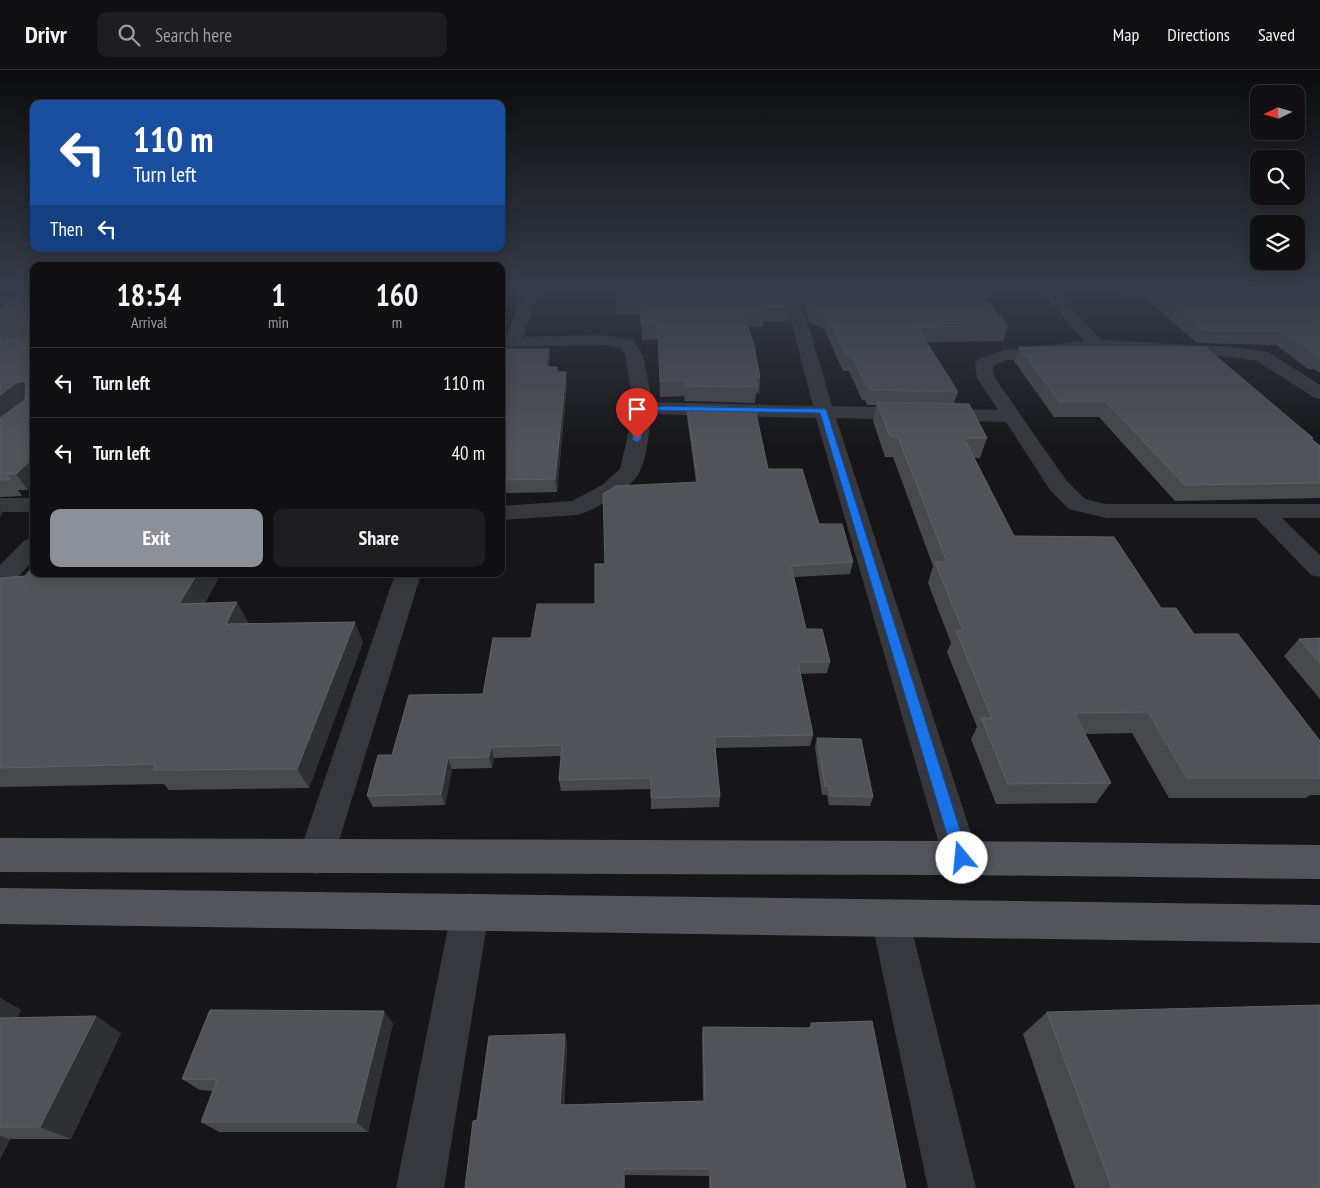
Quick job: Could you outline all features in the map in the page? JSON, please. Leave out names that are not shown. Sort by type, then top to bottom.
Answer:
[{"type":"main road","points":[[0,855],[962,858],[1320,862]]},
{"type":"main road","points":[[0,906],[1320,924]]},
{"type":"street","points":[[505,513],[577,508],[610,490],[630,471],[644,408],[634,355],[627,344],[616,342]]},
{"type":"street","points":[[805,342],[824,411],[962,858]]},
{"type":"street","points":[[1093,342],[1096,346]]},
{"type":"street","points":[[1320,393],[1262,356],[1230,352],[1096,346],[1004,355],[984,363],[986,378],[1011,416],[1058,485],[1077,504],[1106,511],[1320,511]]},
{"type":"street","points":[[644,408],[1011,416]]},
{"type":"street","points":[[0,505],[30,505]]},
{"type":"street","points":[[1263,512],[1320,569]]},
{"type":"street","points":[[0,580],[30,549]]},
{"type":"street","points":[[316,857],[407,577]]},
{"type":"street","points":[[420,1188],[470,912]]},
{"type":"street","points":[[890,918],[952,1188]]},
{"type":"building","points":[[0,342],[30,342],[30,461],[16,474],[6,474],[10,480],[0,480],[0,418],[25,400],[26,383],[24,381],[16,383],[0,395]]},
{"type":"building","points":[[659,342],[753,342],[760,377],[754,377],[757,387],[685,386],[685,381],[660,381]]},
{"type":"building","points":[[840,342],[927,342],[958,392],[870,390],[852,356],[846,356]]},
{"type":"building","points":[[1299,342],[1320,342],[1320,355],[1317,355]]},
{"type":"building","points":[[1019,347],[1205,347],[1320,446],[1320,483],[1185,485],[1106,402],[1060,402]]},
{"type":"building","points":[[505,349],[549,349],[546,367],[557,367],[557,372],[566,372],[555,479],[505,480]]},
{"type":"building","points":[[877,402],[969,404],[987,438],[964,438],[1014,536],[1114,537],[1161,608],[1176,608],[1194,634],[1238,634],[1320,741],[1320,778],[1187,778],[1148,712],[1074,713],[1111,783],[1008,784],[981,718],[992,718],[956,631],[963,631],[935,562],[947,562],[898,437],[890,437]]},
{"type":"building","points":[[687,406],[755,408],[768,469],[802,469],[819,524],[842,524],[853,562],[791,566],[806,629],[822,629],[830,662],[798,662],[813,735],[714,737],[720,796],[651,798],[651,778],[559,780],[562,745],[491,747],[489,757],[448,758],[441,794],[367,796],[378,755],[392,755],[409,695],[483,694],[493,638],[531,638],[537,604],[595,604],[595,564],[605,564],[603,494],[616,486],[698,482]]},
{"type":"building","points":[[30,570],[30,577],[195,577],[179,604],[237,602],[226,624],[355,622],[297,769],[153,770],[156,764],[0,768],[0,578],[25,576]]},
{"type":"building","points":[[1320,638],[1320,663],[1299,639]]},
{"type":"building","points":[[817,738],[861,739],[873,797],[831,796],[829,786],[825,786]]},
{"type":"building","points":[[1320,1005],[1320,1188],[1112,1188],[1047,1012]]},
{"type":"building","points":[[210,1010],[384,1011],[356,1122],[201,1122],[217,1080],[182,1079]]},
{"type":"building","points":[[96,1016],[40,1127],[0,1127],[0,1018]]},
{"type":"building","points":[[872,1021],[906,1188],[711,1188],[710,1169],[624,1169],[624,1188],[465,1188],[473,1121],[477,1120],[489,1036],[565,1034],[560,1105],[705,1101],[703,1027],[812,1028],[811,1023]]},
{"type":"route","points":[[637,439],[644,408],[824,411],[962,858]]}]
